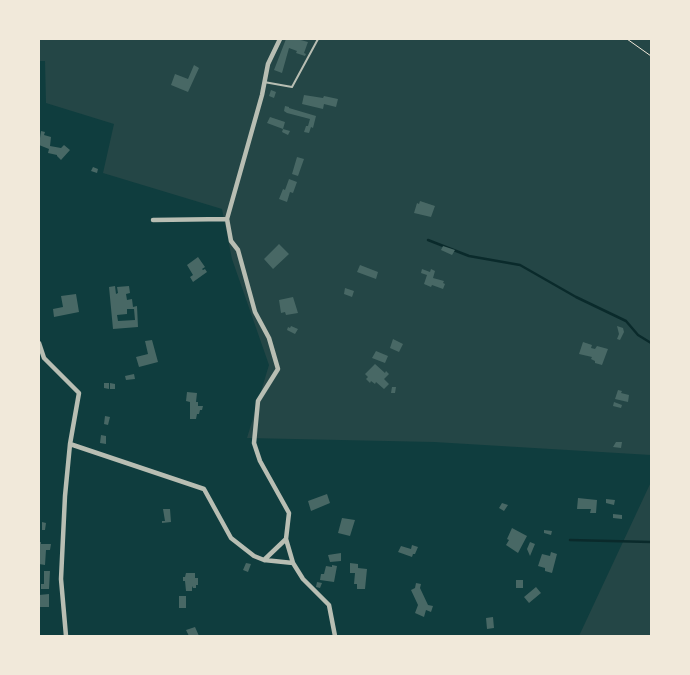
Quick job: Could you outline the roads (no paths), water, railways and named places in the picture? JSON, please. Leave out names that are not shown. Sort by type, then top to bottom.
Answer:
[{"type":"street","points":[[280,39],[268,64],[227,219],[231,241],[238,250],[255,312],[268,338],[278,369],[258,401],[254,443],[260,461],[289,513],[286,539],[293,563],[303,580],[329,605],[335,636]]},
{"type":"street","points":[[153,220],[227,219]]},
{"type":"street","points":[[39,343],[44,358],[79,393],[70,444],[65,496],[61,579],[66,636]]},
{"type":"street","points":[[70,444],[204,488],[231,538],[254,556],[264,560],[293,563]]},
{"type":"street","points":[[264,560],[286,539]]},
{"type":"lane","points":[[264,82],[292,87],[318,39]]},
{"type":"waterway","points":[[428,240],[469,256],[520,265],[576,297],[626,321],[638,335],[651,343]]},
{"type":"waterway","points":[[570,540],[651,542]]}]
